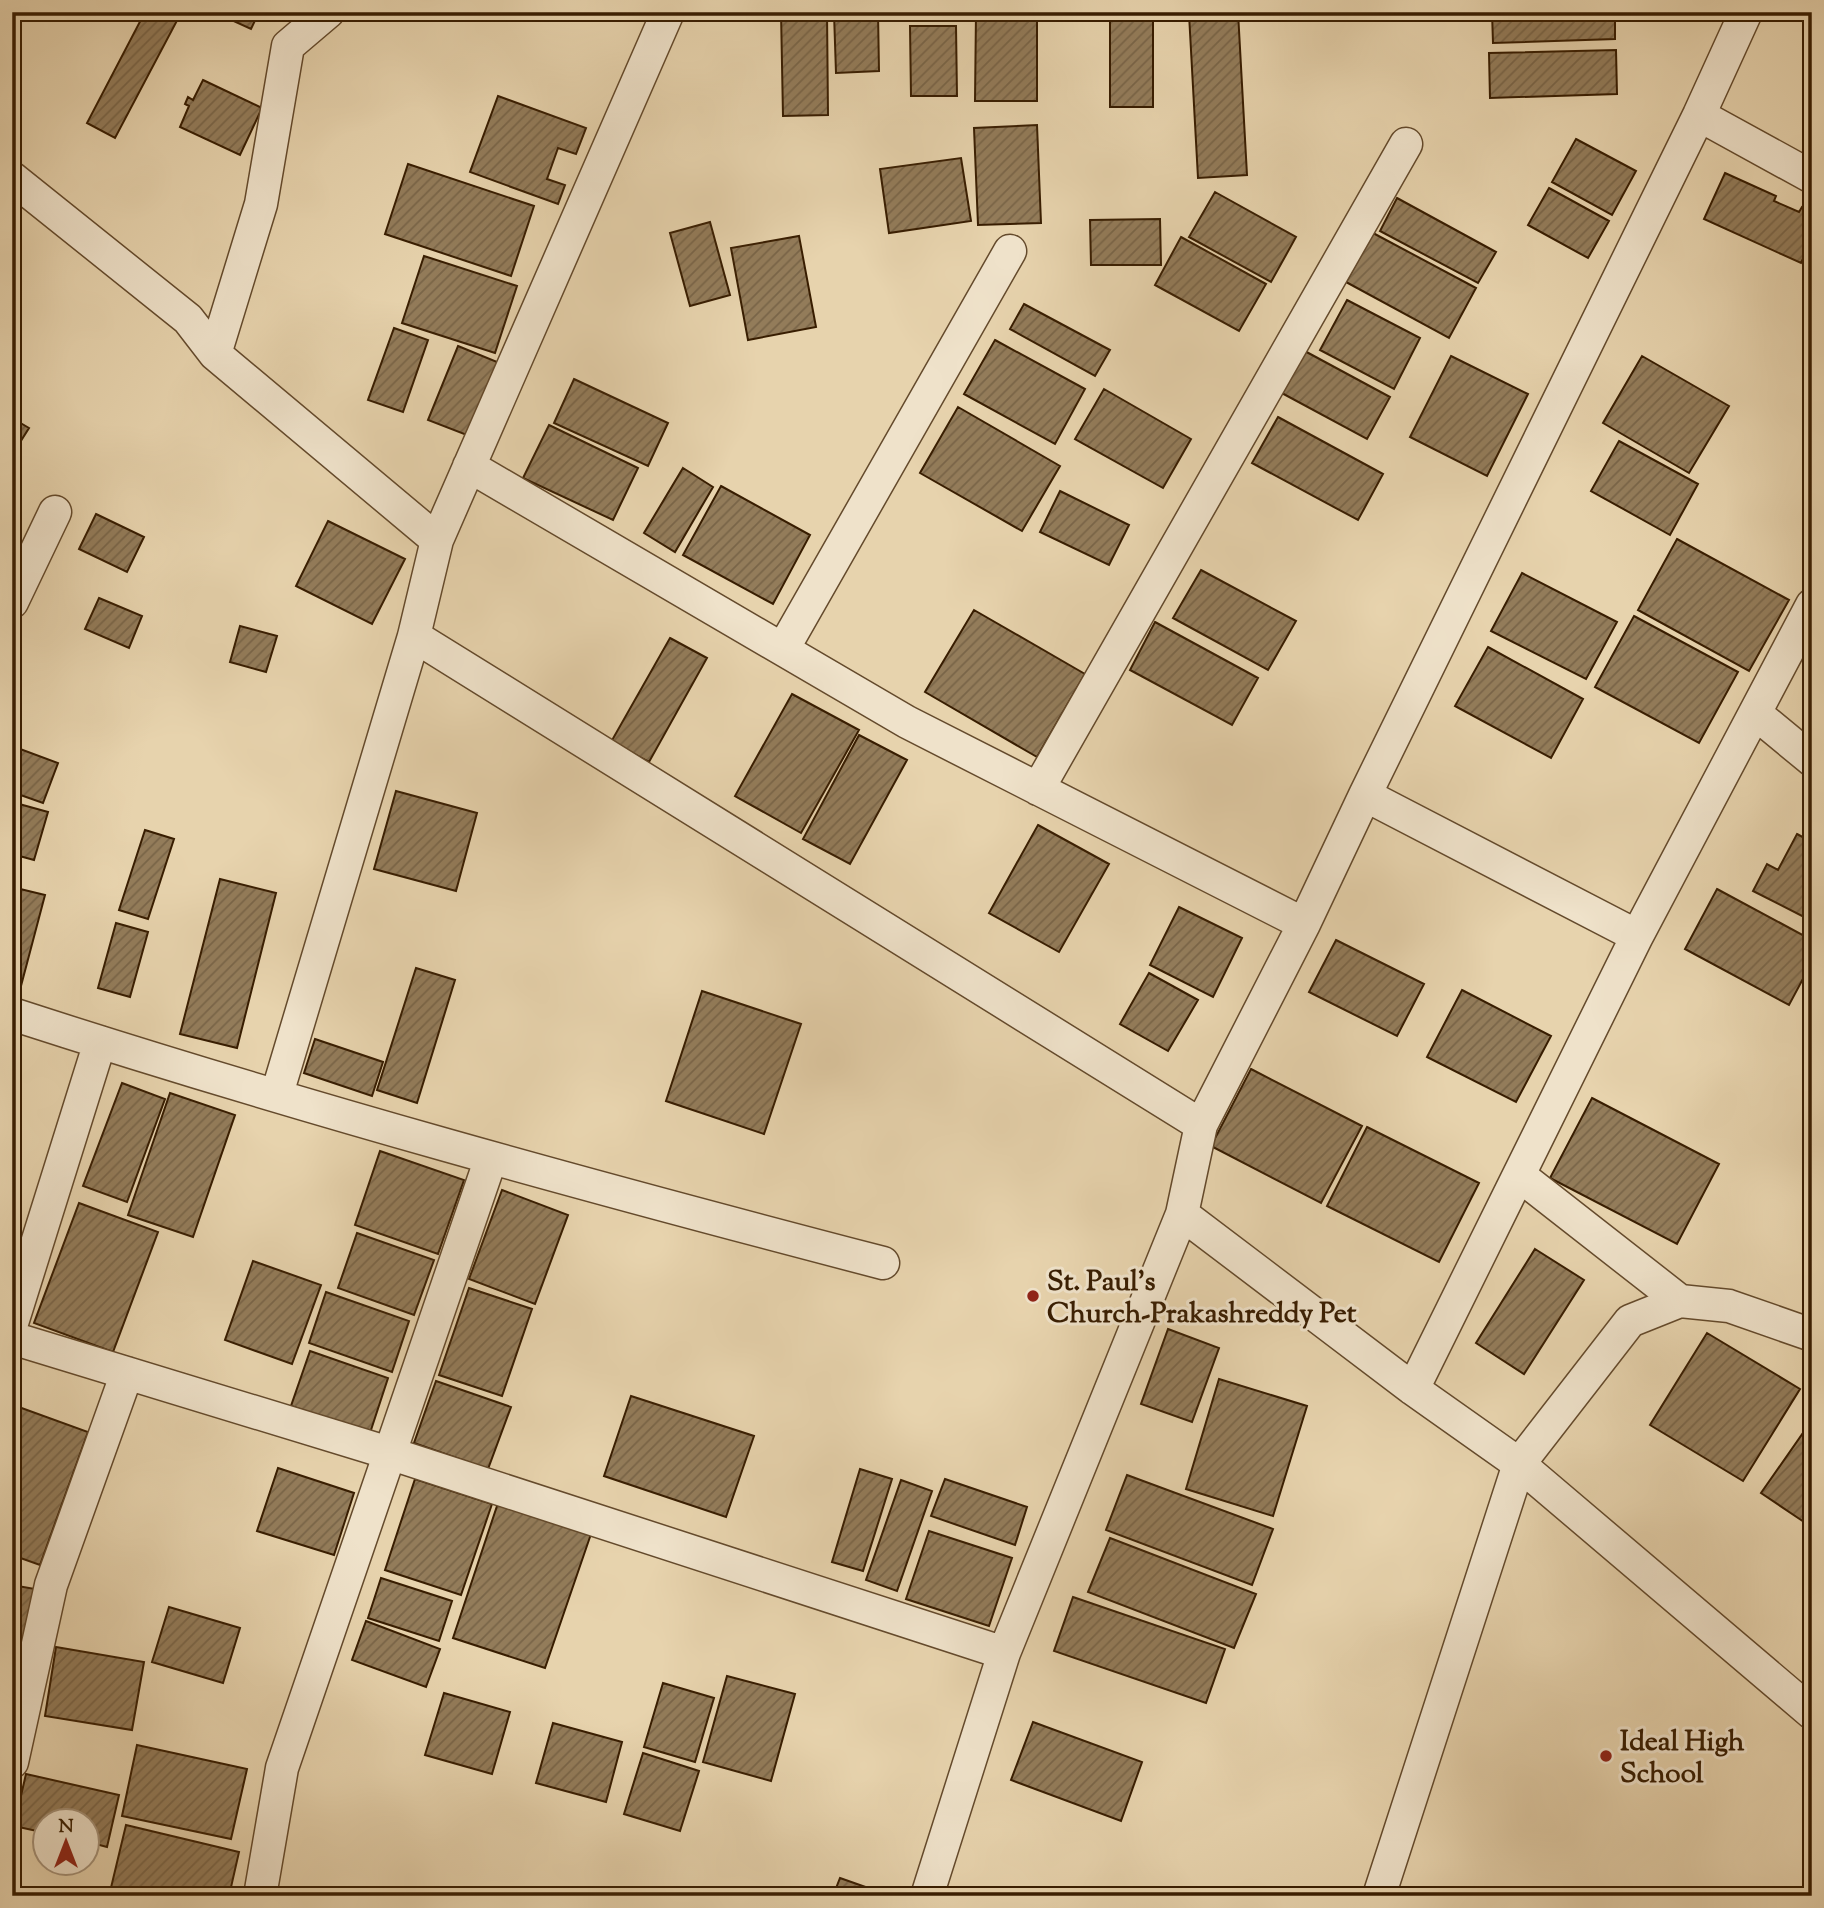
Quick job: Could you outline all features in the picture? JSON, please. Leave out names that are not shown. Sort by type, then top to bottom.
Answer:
[{"type":"street","points":[[215,354],[261,205],[288,46],[328,12]]},
{"type":"street","points":[[277,1094],[414,636],[437,540],[668,12]]},
{"type":"street","points":[[927,1896],[1004,1654],[1182,1214],[1201,1125],[1304,924],[1699,115],[1746,12]]},
{"type":"street","points":[[1699,115],[1812,177]]},
{"type":"street","points":[[1038,789],[1406,144]]},
{"type":"street","points":[[12,178],[188,319],[215,354],[437,540]]},
{"type":"street","points":[[783,649],[1010,251]]},
{"type":"street","points":[[469,467],[907,722],[1304,924]]},
{"type":"street","points":[[12,602],[55,512]]},
{"type":"street","points":[[1413,1390],[1637,936],[1812,605]]},
{"type":"street","points":[[414,636],[1201,1125]]},
{"type":"street","points":[[1755,713],[1812,760]]},
{"type":"street","points":[[1365,795],[1637,936]]},
{"type":"street","points":[[12,1014],[597,1189],[883,1263]]},
{"type":"street","points":[[12,1323],[100,1042]]},
{"type":"street","points":[[260,1896],[282,1768],[491,1158]]},
{"type":"street","points":[[1518,1175],[1680,1301]]},
{"type":"street","points":[[1182,1214],[1413,1390],[1518,1464],[1812,1713]]},
{"type":"street","points":[[1379,1896],[1518,1464],[1630,1321],[1680,1301],[1729,1306],[1812,1335]]},
{"type":"street","points":[[12,1338],[389,1453],[1004,1654]]},
{"type":"street","points":[[12,1762],[51,1585],[127,1373]]},
{"type":"building","points":[[145,12],[181,13],[115,138],[87,123]]},
{"type":"building","points":[[214,12],[259,12],[251,29]]},
{"type":"building","points":[[781,12],[827,12],[828,115],[783,116]]},
{"type":"building","points":[[878,12],[879,71],[836,73],[834,13]]},
{"type":"building","points":[[1110,12],[1153,12],[1153,107],[1110,107]]},
{"type":"building","points":[[1238,12],[1247,175],[1198,178],[1189,14]]},
{"type":"building","points":[[1492,12],[1615,12],[1615,39],[1493,43]]},
{"type":"building","points":[[976,13],[1037,14],[1037,101],[975,101]]},
{"type":"building","points":[[910,26],[956,26],[957,96],[911,96]]},
{"type":"building","points":[[1616,50],[1617,94],[1490,98],[1489,53]]},
{"type":"building","points":[[203,80],[262,108],[240,155],[180,127],[189,106],[185,104],[188,97],[193,100]]},
{"type":"building","points":[[498,96],[586,128],[576,154],[558,148],[547,179],[565,185],[558,204],[470,172]]},
{"type":"building","points":[[1037,125],[1041,223],[978,225],[974,128]]},
{"type":"building","points":[[1576,139],[1636,171],[1612,215],[1552,182]]},
{"type":"building","points":[[961,158],[971,221],[889,233],[880,169]]},
{"type":"building","points":[[408,164],[534,206],[511,276],[385,234]]},
{"type":"building","points":[[1725,173],[1776,196],[1774,201],[1799,212],[1802,207],[1812,211],[1812,239],[1801,263],[1704,219]]},
{"type":"building","points":[[1549,188],[1609,221],[1588,258],[1528,225]]},
{"type":"building","points":[[1215,192],[1296,237],[1271,282],[1189,237]]},
{"type":"building","points":[[1397,198],[1496,252],[1478,283],[1380,231]]},
{"type":"building","points":[[1160,219],[1161,265],[1091,265],[1090,220]]},
{"type":"building","points":[[710,222],[730,295],[690,306],[670,233]]},
{"type":"building","points":[[1373,233],[1476,288],[1449,338],[1346,282]]},
{"type":"building","points":[[799,236],[816,327],[748,340],[731,248]]},
{"type":"building","points":[[1181,237],[1266,284],[1239,331],[1155,285]]},
{"type":"building","points":[[424,256],[517,286],[495,353],[402,323]]},
{"type":"building","points":[[1347,300],[1420,338],[1394,389],[1320,350]]},
{"type":"building","points":[[1024,304],[1110,350],[1095,376],[1010,329]]},
{"type":"building","points":[[1812,306],[1812,322],[1805,319]]},
{"type":"building","points":[[394,328],[428,340],[403,412],[368,400]]},
{"type":"building","points":[[995,340],[1085,389],[1055,444],[964,394]]},
{"type":"building","points":[[458,346],[502,364],[472,437],[428,420]]},
{"type":"building","points":[[1301,349],[1390,397],[1367,439],[1278,391]]},
{"type":"building","points":[[1451,356],[1528,394],[1487,476],[1410,437]]},
{"type":"building","points":[[1642,356],[1729,406],[1689,473],[1603,423]]},
{"type":"building","points":[[574,379],[668,423],[648,466],[554,423]]},
{"type":"building","points":[[1104,389],[1191,439],[1163,488],[1075,439]]},
{"type":"building","points":[[958,407],[1060,466],[1022,531],[920,473]]},
{"type":"building","points":[[1278,417],[1383,474],[1358,520],[1252,463]]},
{"type":"building","points":[[12,418],[29,428],[12,455]]},
{"type":"building","points":[[549,425],[638,468],[613,520],[523,478]]},
{"type":"building","points":[[1619,441],[1698,484],[1670,535],[1591,491]]},
{"type":"building","points":[[683,468],[713,487],[675,552],[644,533]]},
{"type":"building","points":[[721,486],[810,535],[773,604],[683,555]]},
{"type":"building","points":[[1060,491],[1129,525],[1109,565],[1040,532]]},
{"type":"building","points":[[96,514],[144,537],[127,572],[79,549]]},
{"type":"building","points":[[328,521],[405,559],[372,624],[296,586]]},
{"type":"building","points":[[1677,539],[1789,600],[1749,671],[1638,610]]},
{"type":"building","points":[[1201,570],[1296,621],[1268,670],[1173,618]]},
{"type":"building","points":[[1522,573],[1617,622],[1586,679],[1491,631]]},
{"type":"building","points":[[99,598],[142,616],[129,648],[85,629]]},
{"type":"building","points":[[974,610],[1085,674],[1037,757],[925,692]]},
{"type":"building","points":[[1634,616],[1738,672],[1699,743],[1595,687]]},
{"type":"building","points":[[1155,622],[1258,678],[1232,725],[1130,670]]},
{"type":"building","points":[[240,626],[277,636],[266,672],[230,662]]},
{"type":"building","points":[[670,638],[707,658],[649,762],[611,742]]},
{"type":"building","points":[[1488,647],[1583,699],[1551,758],[1455,706]]},
{"type":"building","points":[[792,694],[859,730],[801,833],[735,796]]},
{"type":"building","points":[[859,735],[907,760],[850,864],[803,839]]},
{"type":"building","points":[[12,746],[58,763],[43,803],[12,792]]},
{"type":"building","points":[[396,791],[477,813],[456,891],[374,869]]},
{"type":"building","points":[[12,802],[48,812],[34,860],[12,854]]},
{"type":"building","points":[[1038,825],[1109,864],[1059,952],[989,913]]},
{"type":"building","points":[[145,830],[174,839],[148,919],[119,910]]},
{"type":"building","points":[[1797,834],[1812,842],[1812,921],[1753,891],[1767,864],[1778,870]]},
{"type":"building","points":[[220,879],[276,893],[237,1048],[180,1034]]},
{"type":"building","points":[[12,887],[45,895],[21,986],[12,983]]},
{"type":"building","points":[[1717,889],[1812,940],[1812,962],[1789,1005],[1685,949]]},
{"type":"building","points":[[1179,907],[1242,938],[1213,997],[1150,965]]},
{"type":"building","points":[[116,923],[148,932],[130,997],[98,988]]},
{"type":"building","points":[[1336,940],[1424,984],[1397,1036],[1309,992]]},
{"type":"building","points":[[416,968],[455,980],[417,1103],[377,1090]]},
{"type":"building","points":[[1149,973],[1198,1000],[1168,1051],[1120,1024]]},
{"type":"building","points":[[1462,990],[1551,1036],[1516,1102],[1427,1057]]},
{"type":"building","points":[[702,991],[801,1024],[764,1134],[666,1101]]},
{"type":"building","points":[[315,1039],[383,1062],[372,1096],[304,1073]]},
{"type":"building","points":[[1251,1069],[1362,1126],[1321,1203],[1211,1146]]},
{"type":"building","points":[[122,1083],[165,1099],[127,1202],[83,1186]]},
{"type":"building","points":[[170,1093],[235,1115],[193,1237],[128,1215]]},
{"type":"building","points":[[1592,1098],[1719,1164],[1677,1244],[1550,1178]]},
{"type":"building","points":[[1367,1127],[1479,1183],[1439,1262],[1327,1206]]},
{"type":"building","points":[[380,1151],[464,1180],[438,1254],[355,1225]]},
{"type":"building","points":[[502,1190],[568,1215],[535,1304],[469,1279]]},
{"type":"building","points":[[79,1203],[158,1232],[113,1352],[34,1323]]},
{"type":"building","points":[[357,1233],[434,1260],[414,1315],[338,1288]]},
{"type":"building","points":[[1535,1249],[1584,1280],[1524,1374],[1476,1343]]},
{"type":"building","points":[[253,1261],[321,1285],[292,1364],[225,1340]]},
{"type":"building","points":[[469,1288],[532,1309],[502,1396],[439,1375]]},
{"type":"building","points":[[326,1292],[409,1321],[392,1372],[309,1343]]},
{"type":"building","points":[[1168,1329],[1219,1348],[1192,1422],[1141,1404]]},
{"type":"building","points":[[1707,1333],[1800,1389],[1743,1481],[1650,1425]]},
{"type":"building","points":[[310,1351],[388,1378],[370,1433],[291,1406]]},
{"type":"building","points":[[1219,1379],[1307,1406],[1273,1516],[1186,1489]]},
{"type":"building","points":[[436,1381],[511,1407],[488,1469],[414,1443]]},
{"type":"building","points":[[631,1396],[754,1436],[726,1517],[604,1476]]},
{"type":"building","points":[[16,1406],[88,1432],[40,1565],[12,1555],[12,1416]]},
{"type":"building","points":[[1812,1420],[1812,1511],[1804,1522],[1761,1493]]},
{"type":"building","points":[[278,1468],[354,1493],[334,1555],[257,1531]]},
{"type":"building","points":[[860,1469],[892,1479],[863,1571],[832,1562]]},
{"type":"building","points":[[1127,1475],[1273,1529],[1252,1585],[1106,1530]]},
{"type":"building","points":[[415,1479],[492,1504],[461,1595],[385,1570]]},
{"type":"building","points":[[945,1479],[1027,1507],[1015,1545],[931,1516]]},
{"type":"building","points":[[901,1480],[932,1491],[897,1591],[866,1580]]},
{"type":"building","points":[[498,1503],[591,1534],[545,1668],[453,1638]]},
{"type":"building","points":[[929,1531],[1012,1558],[989,1626],[906,1599]]},
{"type":"building","points":[[1110,1538],[1256,1594],[1234,1648],[1088,1592]]},
{"type":"building","points":[[381,1578],[452,1601],[439,1641],[368,1618]]},
{"type":"building","points":[[12,1585],[35,1589],[19,1680],[12,1679]]},
{"type":"building","points":[[1073,1597],[1225,1649],[1206,1703],[1054,1651]]},
{"type":"building","points":[[169,1607],[240,1628],[223,1683],[152,1662]]},
{"type":"building","points":[[366,1621],[440,1649],[426,1687],[352,1660]]},
{"type":"building","points":[[56,1647],[144,1662],[132,1730],[45,1716]]},
{"type":"building","points":[[727,1676],[795,1694],[771,1781],[703,1762]]},
{"type":"building","points":[[663,1683],[714,1698],[695,1762],[644,1747]]},
{"type":"building","points":[[444,1693],[510,1712],[492,1774],[425,1755]]},
{"type":"building","points":[[1033,1722],[1142,1762],[1121,1821],[1011,1780]]},
{"type":"building","points":[[553,1723],[622,1742],[606,1802],[536,1783]]},
{"type":"building","points":[[137,1745],[247,1769],[231,1839],[122,1816]]},
{"type":"building","points":[[643,1753],[699,1771],[680,1831],[624,1814]]},
{"type":"building","points":[[26,1774],[119,1795],[107,1847],[102,1846],[102,1806],[32,1806],[32,1830],[14,1826]]},
{"type":"building","points":[[126,1825],[239,1852],[229,1896],[109,1896]]},
{"type":"building","points":[[840,1878],[891,1896],[833,1896]]},
{"type":"building","points":[[12,1889],[55,1896],[12,1896]]},
{"type":"place","name":"St. Paul's Church-Prakashreddy Pet","points":[[1033,1296]]},
{"type":"place","name":"Ideal High School","points":[[1606,1756]]}]
